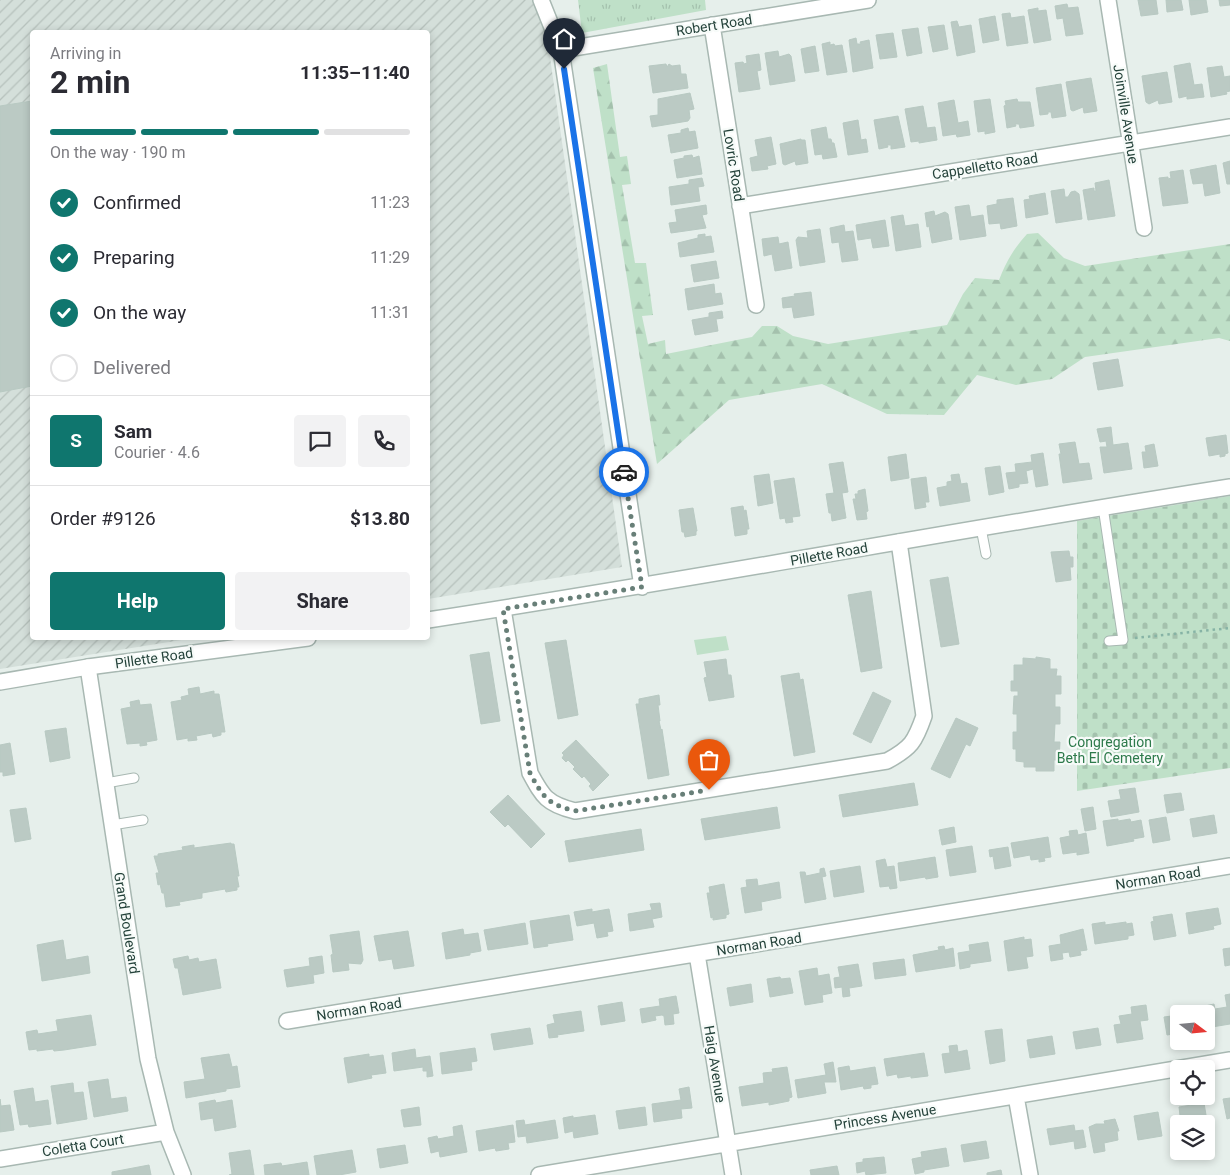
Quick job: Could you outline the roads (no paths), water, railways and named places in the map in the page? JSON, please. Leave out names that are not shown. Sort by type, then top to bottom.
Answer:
[{"type":"street","points":[[542,0],[560,50],[642,587]]},
{"type":"street","name":"Robert Road","points":[[560,50],[868,0]]},
{"type":"street","name":"Joinville Avenue","points":[[1108,0],[1144,228]]},
{"type":"street","name":"Lovric Road","points":[[712,25],[756,305]]},
{"type":"street","name":"Cappelletto Road","points":[[740,206],[1230,127]]},
{"type":"street","name":"Pillette Road","points":[[430,620],[642,587],[1103,507],[1230,487]]},
{"type":"street","points":[[503,609],[530,773],[542,795],[557,806],[575,811],[887,761],[905,752],[918,736],[924,716],[899,542]]},
{"type":"street","name":"Pillette Road","points":[[0,682],[293,640]]},
{"type":"street","name":"Grand Boulevard","points":[[88,668],[148,1059],[166,1132],[183,1175]]},
{"type":"street","name":"Norman Road","points":[[287,1021],[1230,866]]},
{"type":"street","name":"Haig Avenue","points":[[697,954],[733,1175]]},
{"type":"street","name":"Princess Avenue","points":[[540,1175],[1230,1060]]},
{"type":"street","points":[[1016,1096],[1030,1175]]},
{"type":"street","name":"Coletta Court","points":[[0,1159],[166,1132]]},
{"type":"lane","points":[[1103,507],[1123,640],[1110,642]]},
{"type":"lane","points":[[981,528],[986,554]]},
{"type":"lane","points":[[106,783],[134,778]]},
{"type":"lane","points":[[112,824],[143,820]]},
{"type":"park label","name":"Congregation Beth El Cemetery","points":[[1110,750]]}]
